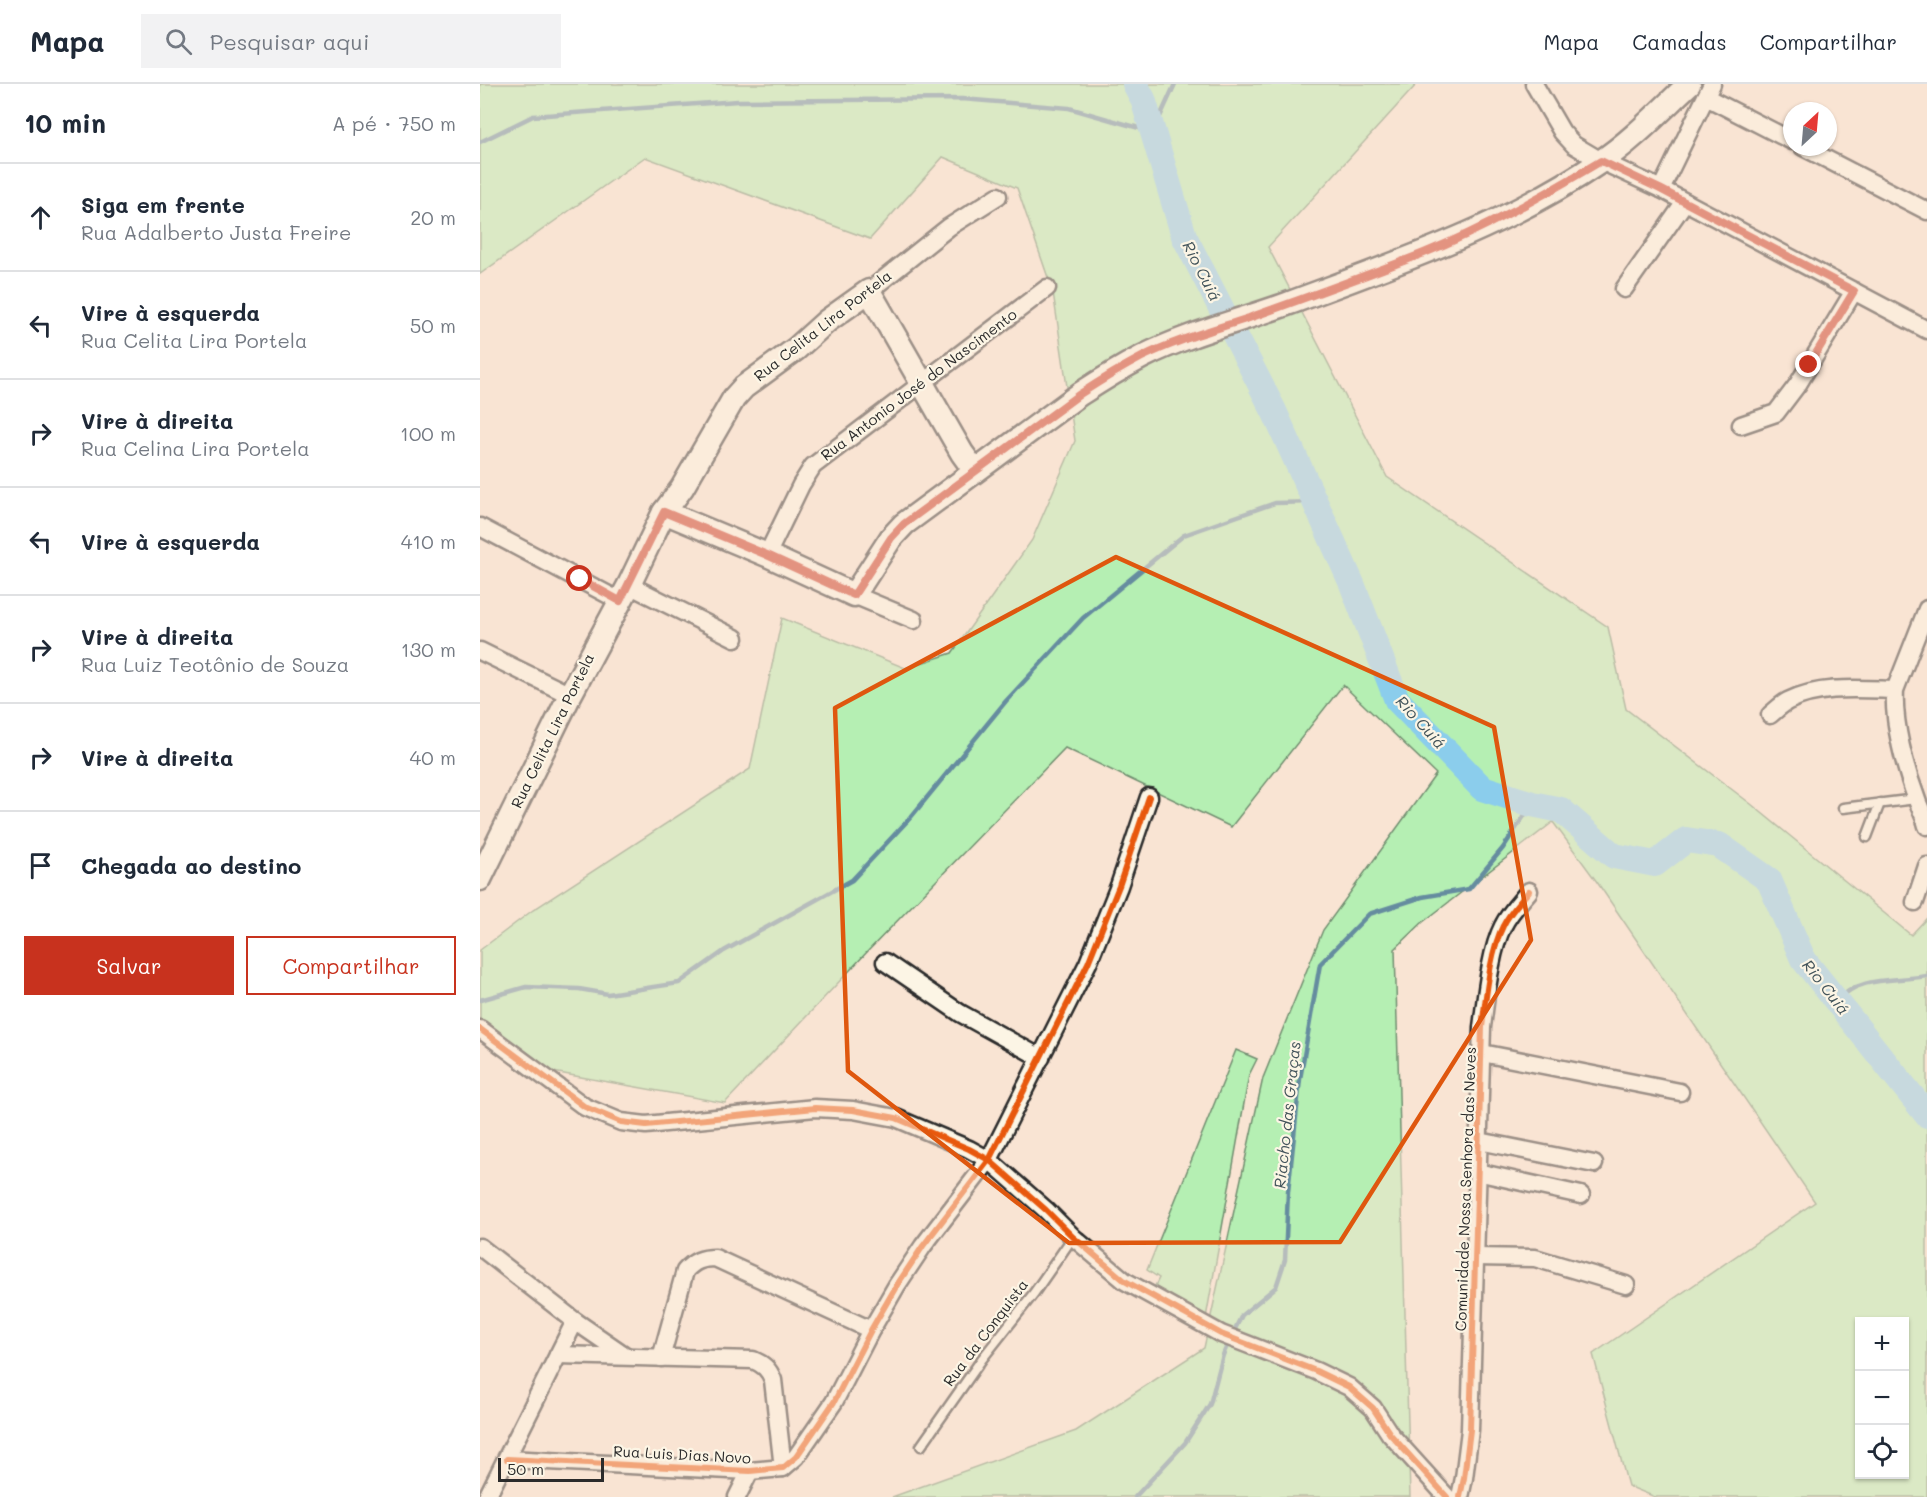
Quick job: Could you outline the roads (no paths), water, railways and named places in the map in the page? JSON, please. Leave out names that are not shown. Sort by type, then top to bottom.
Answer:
[{"type":"main road","points":[[671,515],[767,555],[854,595],[891,538],[904,524],[1110,374],[1181,340],[1425,253],[1481,228],[1541,197],[1601,161],[1653,118],[1702,88]]},
{"type":"main road","points":[[869,291],[962,453],[970,475]]},
{"type":"main road","name":"Rua Celita Lira Portela","points":[[480,879],[570,695],[624,593],[671,515],[682,488],[734,398],[744,387],[796,349],[827,321],[869,291]]},
{"type":"street","points":[[1534,84],[1562,132],[1574,145],[1927,330]]},
{"type":"street","points":[[1660,189],[1702,88],[1783,136]]},
{"type":"street","points":[[1820,156],[1927,211]]},
{"type":"street","name":"Rua Celita Lira Portela","points":[[869,291],[949,227],[998,196]]},
{"type":"street","points":[[1624,289],[1685,202]]},
{"type":"street","name":"Rua Antonio José do Nascimento","points":[[767,555],[801,485],[813,466],[1047,288]]},
{"type":"street","points":[[1741,424],[1776,413],[1798,384],[1854,291]]},
{"type":"street","points":[[480,527],[624,593],[735,638]]},
{"type":"street","points":[[854,595],[914,620]]},
{"type":"street","points":[[1927,609],[1894,690],[1897,728],[1916,799],[1927,826]]},
{"type":"street","points":[[480,651],[570,695]]},
{"type":"street","points":[[1770,715],[1787,701],[1820,691],[1894,690]]},
{"type":"street","points":[[783,1468],[796,1457],[834,1402],[871,1330],[923,1246],[989,1160],[1088,963],[1119,886],[1149,797]]},
{"type":"street","points":[[1915,902],[1927,866]]},
{"type":"street","name":"Comunidade Nossa Senhora das Neves","points":[[1460,1497],[1470,1430],[1482,1027],[1486,992],[1497,943],[1504,925],[1529,891]]},
{"type":"street","points":[[885,962],[960,1012],[1041,1058]]},
{"type":"street","points":[[480,1029],[585,1107],[621,1122],[646,1125],[815,1108],[853,1110],[896,1118],[969,1149],[989,1160],[1125,1281],[1221,1334],[1316,1371],[1348,1387],[1373,1408],[1390,1434],[1447,1497]]},
{"type":"street","points":[[1482,1053],[1680,1092]]},
{"type":"street","points":[[1479,1141],[1594,1164]]},
{"type":"street","points":[[1477,1172],[1581,1195]]},
{"type":"street","points":[[483,1256],[626,1356]]},
{"type":"street","points":[[1475,1257],[1535,1258],[1626,1285]]},
{"type":"street","points":[[662,1358],[685,1271],[690,1265],[705,1258],[715,1258],[871,1330]]},
{"type":"street","points":[[487,1497],[575,1321]]},
{"type":"street","points":[[558,1355],[753,1360],[761,1363],[768,1369],[773,1380],[783,1468]]},
{"type":"street","name":"Rua Luis Dias Novo","points":[[507,1459],[750,1471],[783,1468]]},
{"type":"street","points":[[737,1497],[750,1471]]},
{"type":"lane","points":[[1843,808],[1916,799]]},
{"type":"lane","points":[[1867,837],[1880,803]]},
{"type":"lane","name":"Rua da Conquista","points":[[921,1446],[982,1359],[1034,1293],[1073,1237]]},
{"type":"waterway","name":"Rio Cuiá","points":[[1135,84],[1143,99],[1184,236],[1274,411],[1352,584],[1397,700],[1482,788],[1532,804],[1561,810],[1614,856],[1655,864],[1686,840],[1719,845],[1769,880],[1803,959],[1927,1115]]},
{"type":"waterway","points":[[480,142],[533,116],[738,101],[962,99],[1069,108],[1153,132],[1175,84]]},
{"type":"waterway","points":[[480,1000],[526,987],[579,989],[608,994],[679,983],[724,951],[852,880],[911,817],[1006,701],[1083,618],[1184,535],[1275,503],[1315,502]]},
{"type":"waterway","name":"Riacho das Graças","points":[[1233,1333],[1242,1315],[1276,1287],[1285,1260],[1288,1192],[1300,1079],[1320,964],[1369,914],[1422,897],[1469,889],[1503,848],[1532,804]]},
{"type":"waterway","points":[[1837,1001],[1846,993],[1867,983],[1927,976]]},
{"type":"waterway","name":"Riacho das Graças","points":[[1135,1497],[1185,1443],[1210,1404],[1229,1341]]}]
